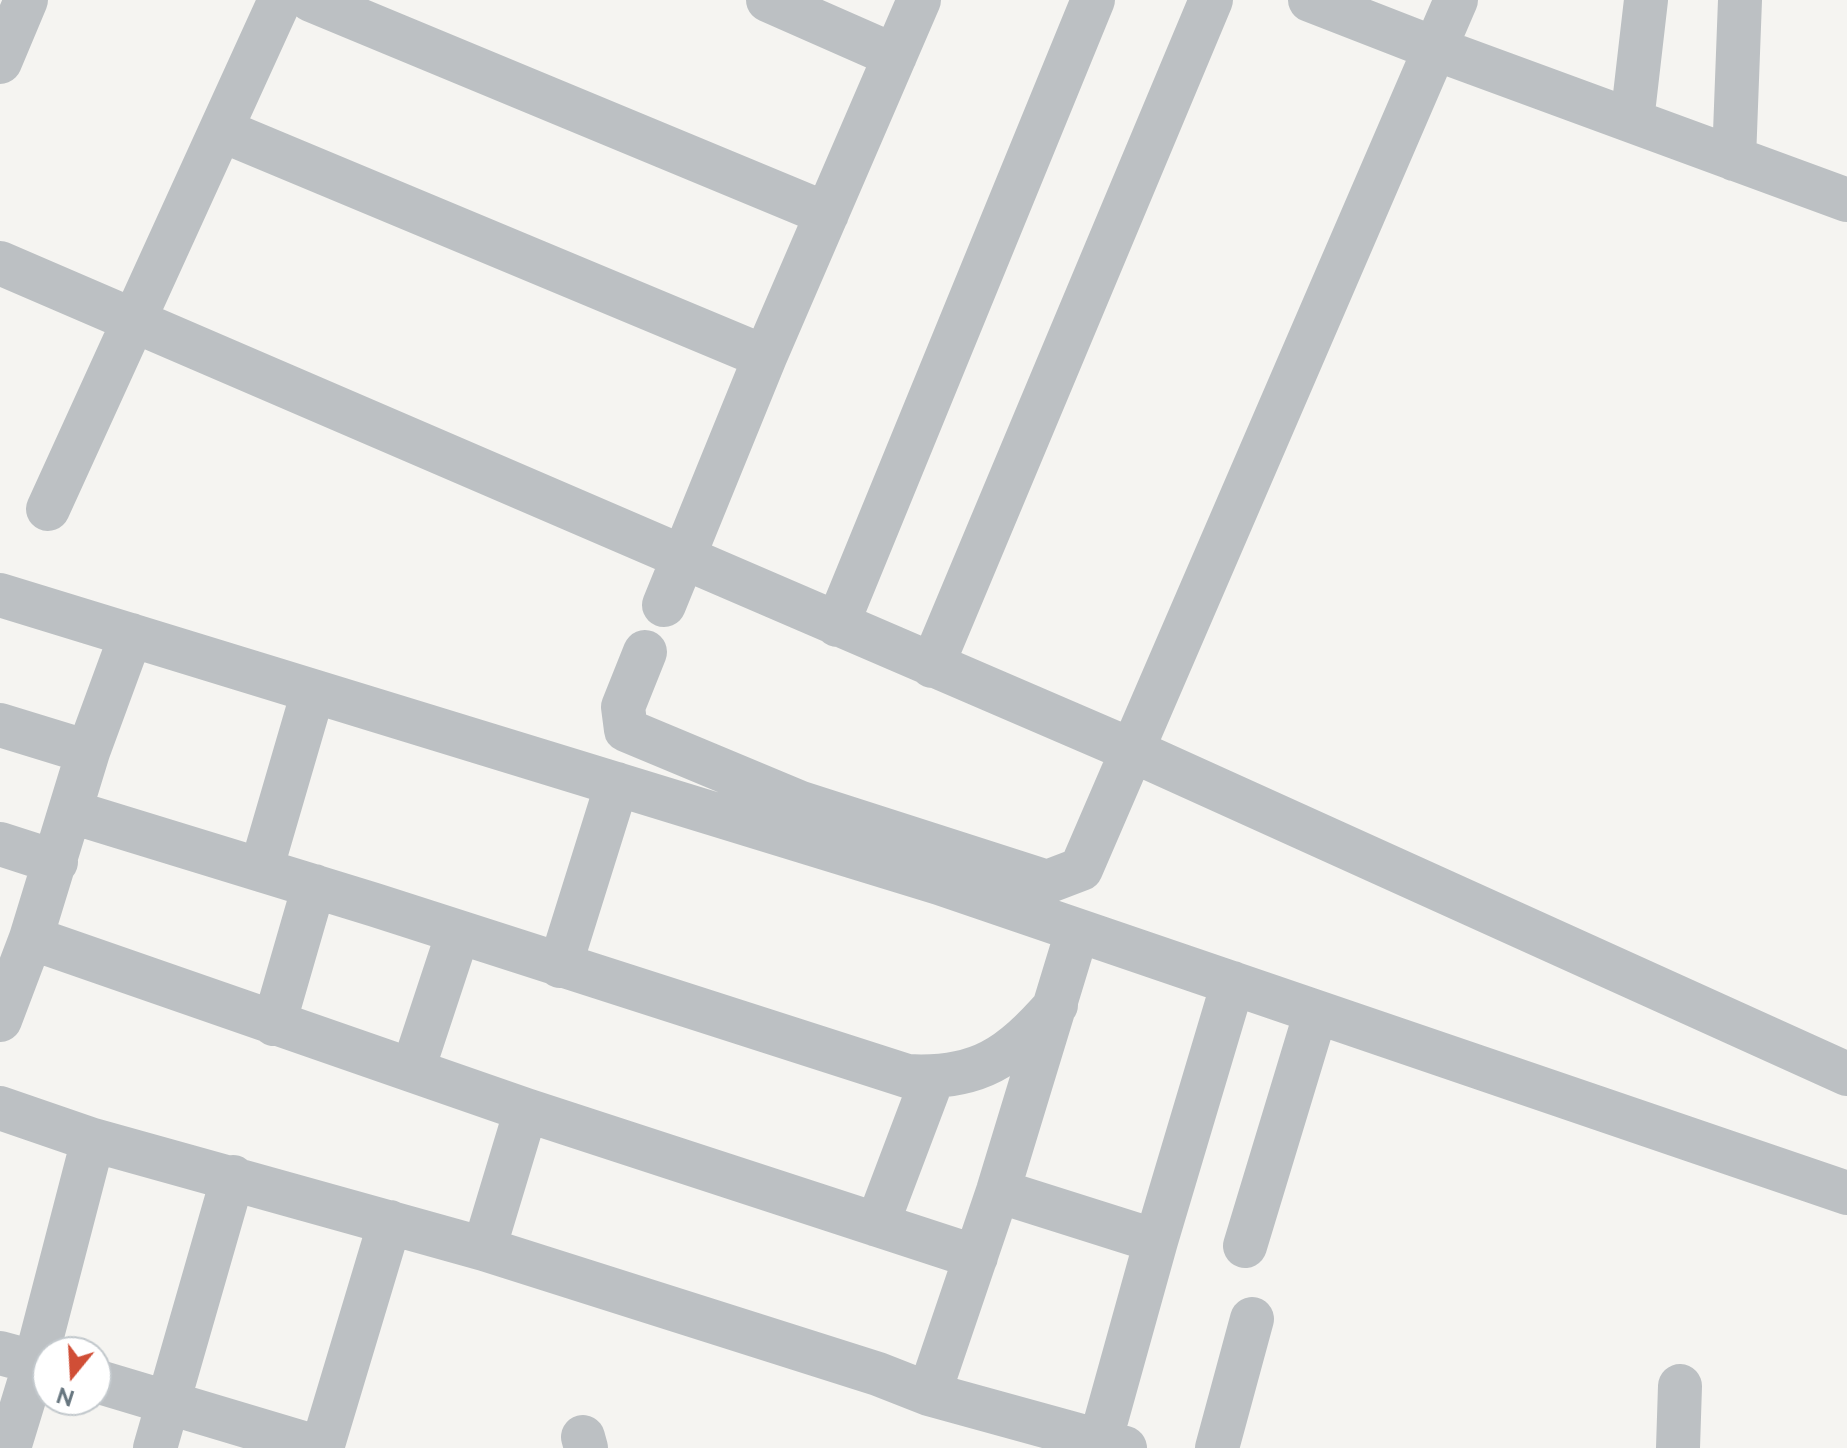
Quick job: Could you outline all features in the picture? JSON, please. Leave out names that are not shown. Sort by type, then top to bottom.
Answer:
[{"type":"street","points":[[0,62],[26,0]]},
{"type":"street","points":[[48,509],[280,0]]},
{"type":"street","points":[[311,0],[827,214]]},
{"type":"street","points":[[768,0],[895,56]]},
{"type":"street","points":[[664,605],[765,357],[919,0]]},
{"type":"street","points":[[837,625],[1093,0]]},
{"type":"street","points":[[932,666],[1211,0]]},
{"type":"street","points":[[645,652],[623,707],[626,730],[801,803],[1047,882],[1081,869],[1456,0]]},
{"type":"street","points":[[1632,121],[1646,0]]},
{"type":"street","points":[[1734,159],[1740,0]]},
{"type":"street","points":[[1318,1],[1436,49],[1847,200]]},
{"type":"street","points":[[221,130],[765,357]]},
{"type":"street","points":[[0,263],[1131,750],[1847,1074]]},
{"type":"street","points":[[0,595],[939,883],[1847,1193]]},
{"type":"street","points":[[0,1020],[8,976],[31,938],[88,752],[131,635]]},
{"type":"street","points":[[261,870],[313,692]]},
{"type":"street","points":[[0,725],[88,752]]},
{"type":"street","points":[[560,966],[617,784]]},
{"type":"street","points":[[72,812],[907,1076],[933,1077],[974,1071],[1030,1035],[1056,1005]]},
{"type":"street","points":[[0,844],[56,862]]},
{"type":"street","points":[[274,1024],[314,886]]},
{"type":"street","points":[[929,1394],[998,1191],[1077,932]]},
{"type":"street","points":[[413,1069],[458,933]]},
{"type":"street","points":[[31,938],[526,1110],[976,1257]]},
{"type":"street","points":[[0,1108],[93,1140],[484,1249],[878,1374],[929,1394],[1112,1445],[1156,1241],[1233,983]]},
{"type":"street","points":[[1245,1246],[1316,1012]]},
{"type":"street","points":[[877,1225],[933,1077]]},
{"type":"street","points":[[484,1249],[526,1110]]},
{"type":"street","points":[[9,1448],[28,1361],[93,1140]]},
{"type":"street","points":[[155,1448],[233,1177]]},
{"type":"street","points":[[998,1191],[1156,1241]]},
{"type":"street","points":[[112,1386],[321,1448],[390,1222]]},
{"type":"street","points":[[1217,1448],[1252,1319]]},
{"type":"street","points":[[1678,1448],[1680,1386]]}]
